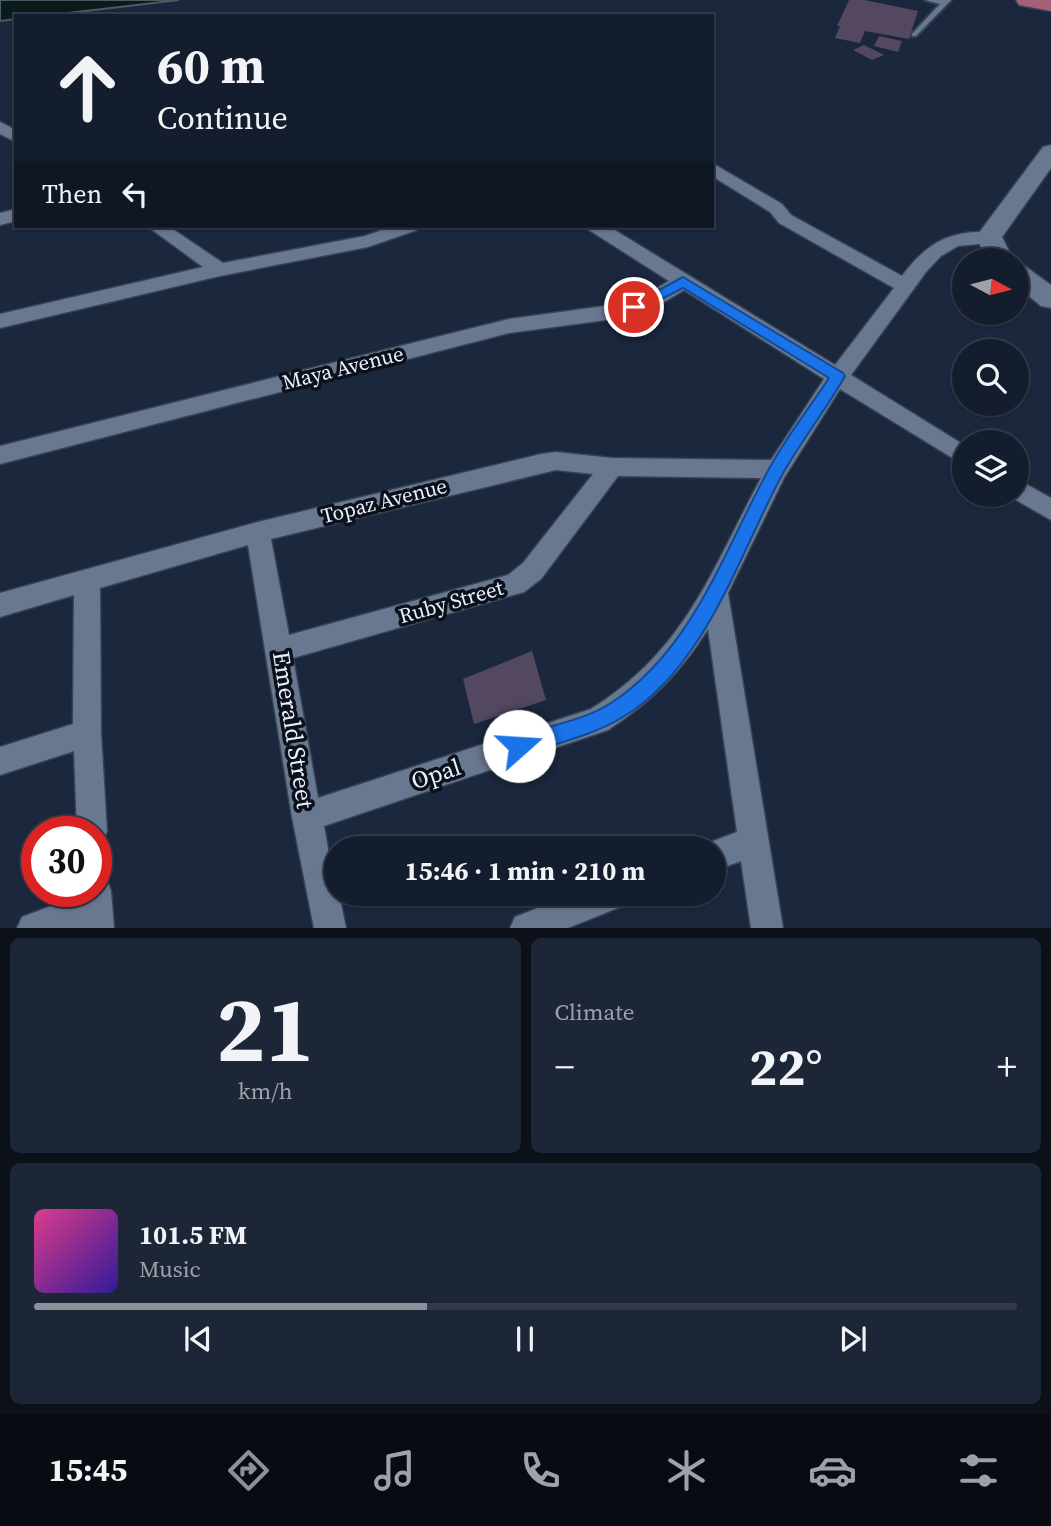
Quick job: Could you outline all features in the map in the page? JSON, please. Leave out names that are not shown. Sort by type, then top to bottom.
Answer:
[{"type":"main road","points":[[1027,0],[1051,5]]},
{"type":"main road","points":[[995,248],[989,237],[1051,152]]},
{"type":"main road","points":[[1029,282],[1051,299]]},
{"type":"street","points":[[714,169],[776,208],[786,219],[907,287]]},
{"type":"street","points":[[159,228],[220,270]]},
{"type":"street","points":[[0,321],[220,270],[368,241],[405,228]]},
{"type":"street","points":[[598,228],[952,448]]},
{"type":"street","name":"Opal","points":[[307,817],[598,720],[618,710],[648,686],[687,639],[715,593],[777,470],[838,376],[930,256],[944,244],[964,238],[989,237]]},
{"type":"street","name":"Maya Avenue","points":[[0,455],[509,326],[621,311],[652,300],[683,282]]},
{"type":"street","name":"Topaz Avenue","points":[[0,605],[258,532],[541,463],[564,461],[612,467],[777,470]]},
{"type":"street","name":"Ruby Street","points":[[279,650],[514,584],[533,570],[612,467]]},
{"type":"street","points":[[1029,496],[1051,510]]},
{"type":"street","name":"Emerald Street","points":[[258,532],[307,817],[330,928]]},
{"type":"street","points":[[87,580],[87,733],[91,816]]},
{"type":"street","points":[[715,593],[767,928]]},
{"type":"street","points":[[0,761],[87,733]]},
{"type":"street","points":[[726,851],[753,841]]},
{"type":"street","points":[[526,928],[583,906]]},
{"type":"street","points":[[33,928],[97,908]]},
{"type":"lane","points":[[928,0],[946,2]]},
{"type":"lane","points":[[914,35],[946,2]]},
{"type":"shaded area","points":[[0,0],[179,0],[60,14],[14,14],[14,19],[0,21]]},
{"type":"building","points":[[849,0],[864,0],[918,11],[909,39],[865,31],[860,43],[835,38],[840,26],[837,26]]},
{"type":"building","points":[[879,36],[902,41],[898,52],[874,46]]},
{"type":"building","points":[[864,45],[884,55],[872,60],[853,50]]},
{"type":"building","points":[[532,651],[546,700],[474,724],[463,679]]},
{"type":"route","points":[[519,746],[598,720],[618,710],[648,686],[668,663],[687,639],[715,593],[777,470],[838,376],[683,282],[634,307]]}]
